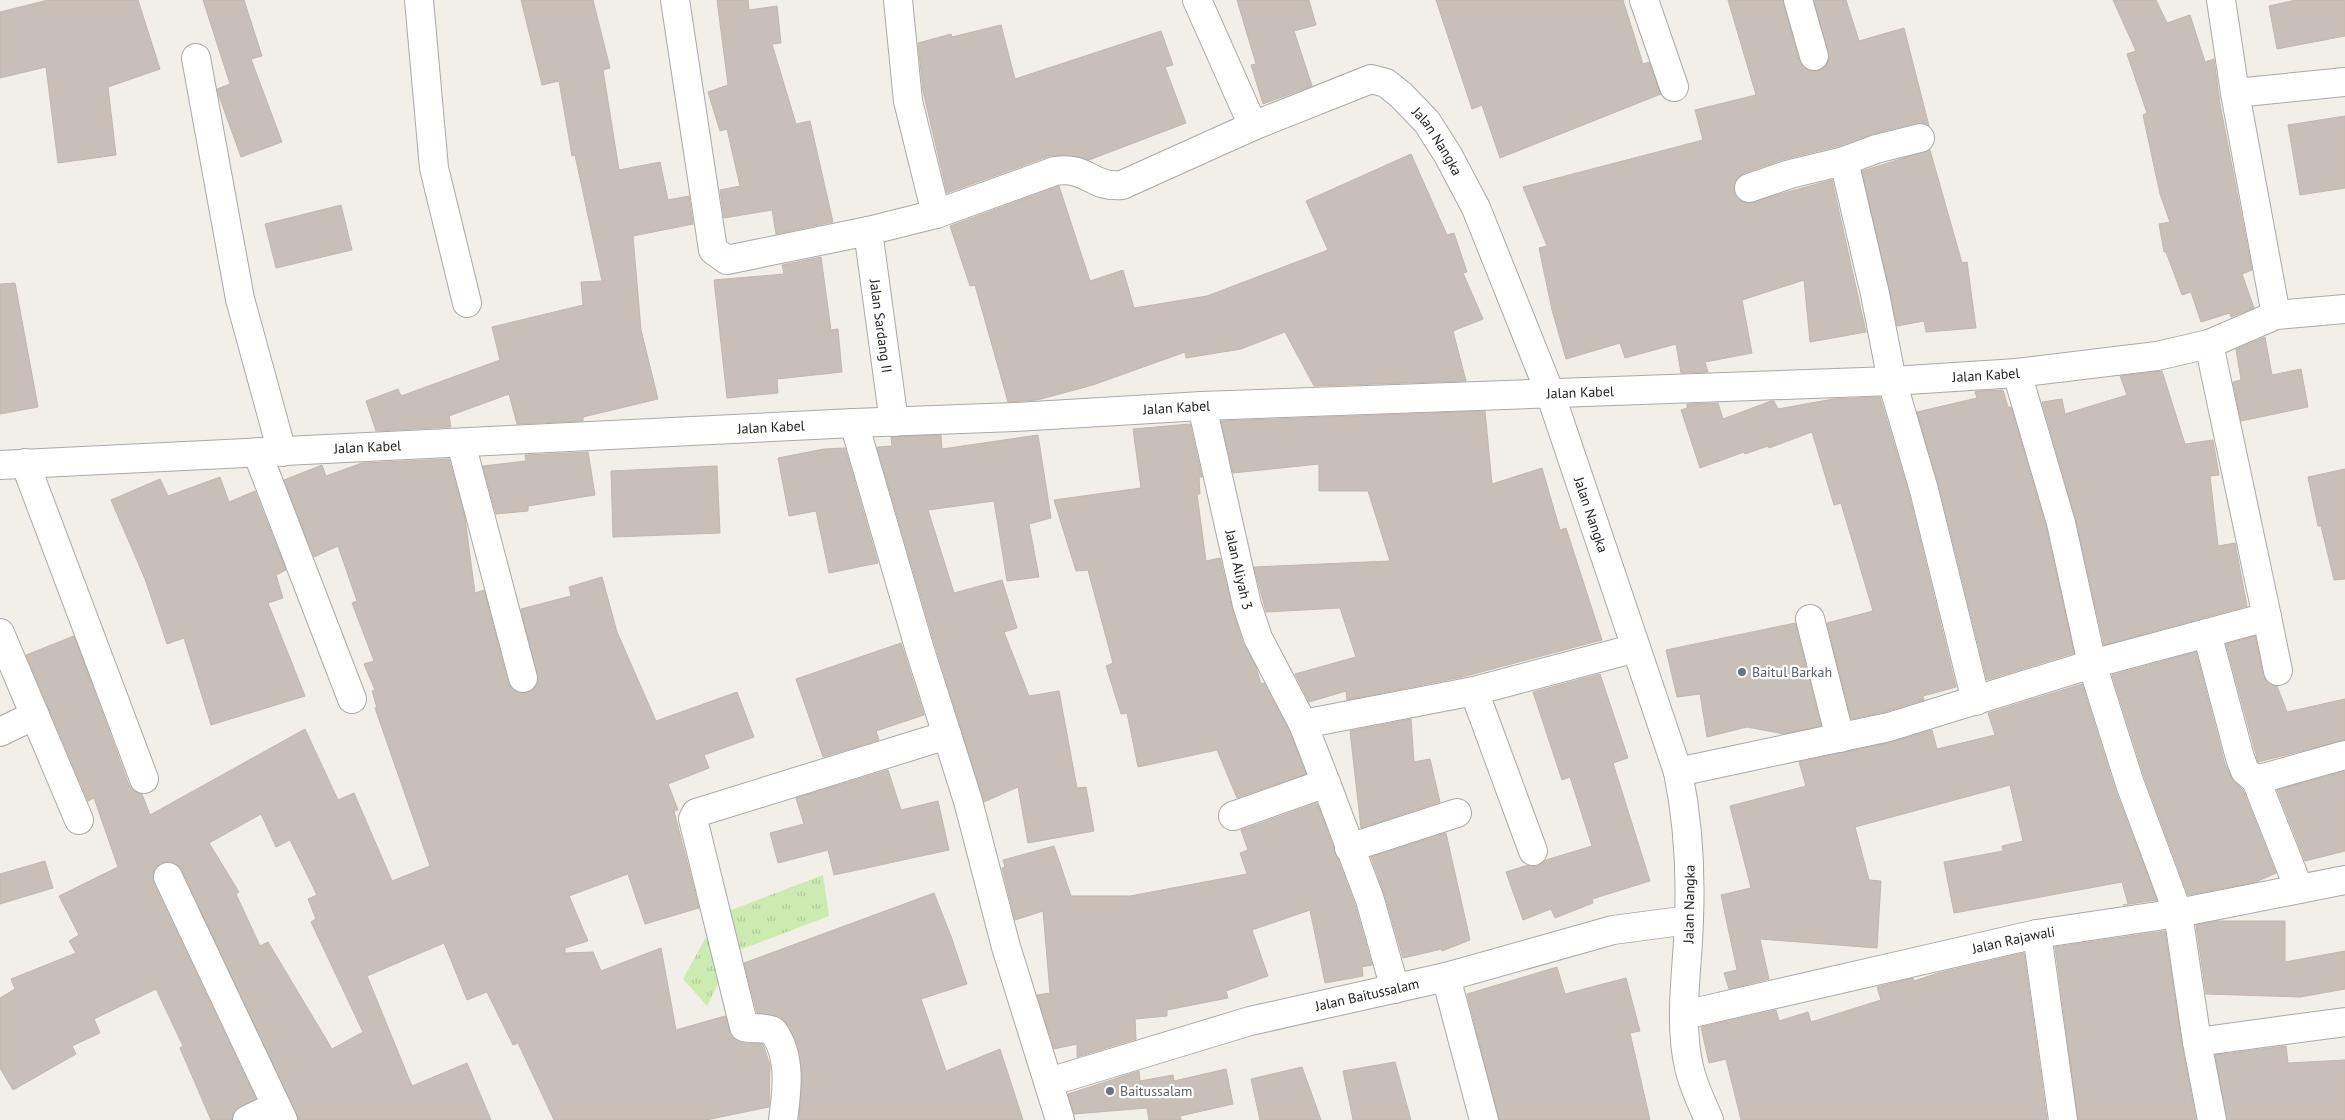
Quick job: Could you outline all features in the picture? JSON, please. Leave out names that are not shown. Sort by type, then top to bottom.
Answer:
[{"type":"street","points":[[419,0],[434,168],[467,302]]},
{"type":"street","name":"Jalan Nangka","points":[[675,0],[713,250],[727,260],[868,231],[936,214],[1055,171],[1068,169],[1079,171],[1104,185],[1122,185],[1253,126],[1371,80],[1386,82],[1427,122],[1448,154],[1476,208],[1550,393],[1678,772],[1687,818],[1690,860],[1684,1037],[1695,1089],[1709,1120]]},
{"type":"street","points":[[898,0],[908,101],[936,214]]},
{"type":"street","points":[[1197,0],[1253,126]]},
{"type":"street","points":[[1644,0],[1674,87]]},
{"type":"street","points":[[1798,0],[1814,56]]},
{"type":"street","points":[[2221,0],[2235,93],[2276,315]]},
{"type":"street","points":[[196,58],[269,452],[352,699]]},
{"type":"street","points":[[2235,93],[2345,82]]},
{"type":"street","points":[[1749,188],[1790,174],[1844,161],[1876,149],[1920,138]]},
{"type":"street","points":[[1844,161],[1875,294],[1892,381],[1924,490],[1976,701]]},
{"type":"street","name":"Jalan Sardang II","points":[[868,231],[894,422]]},
{"type":"street","name":"Jalan Kabel","points":[[12,464],[1202,406],[1892,381],[2017,373],[2157,356],[2209,344],[2276,315],[2345,309]]},
{"type":"street","points":[[2209,344],[2278,672]]},
{"type":"street","points":[[2017,373],[2061,523],[2092,664],[2130,784],[2178,913],[2197,1042],[2212,1120]]},
{"type":"street","name":"Jalan Aliyah 3","points":[[1202,406],[1247,605],[1270,666],[1303,724],[1326,783],[1370,900],[1395,989]]},
{"type":"street","points":[[854,423],[919,647],[968,801],[1006,947],[1060,1120]]},
{"type":"street","points":[[462,443],[523,678]]},
{"type":"street","points":[[12,464],[144,779]]},
{"type":"street","points":[[1678,772],[1889,727],[2092,664],[2267,617]]},
{"type":"street","points":[[1810,619],[1840,738]]},
{"type":"street","points":[[0,633],[79,820]]},
{"type":"street","points":[[2207,633],[2240,758],[2245,771],[2256,780],[2299,889]]},
{"type":"street","points":[[1303,724],[1474,691],[1636,648]]},
{"type":"street","points":[[1474,691],[1533,851]]},
{"type":"street","points":[[0,732],[35,715]]},
{"type":"street","points":[[783,1120],[788,1082],[783,1055],[773,1031],[768,1028],[752,1030],[744,1027],[693,819],[696,813],[947,735]]},
{"type":"street","points":[[2256,780],[2345,755]]},
{"type":"street","points":[[1233,816],[1326,783]]},
{"type":"street","points":[[1350,848],[1457,812]]},
{"type":"street","points":[[168,877],[279,1113],[247,1120]]},
{"type":"street","name":"Jalan Rajawali","points":[[1684,1016],[2037,934],[2178,913],[2345,880]]},
{"type":"street","name":"Jalan Baitussalam","points":[[1048,1082],[1250,1021],[1446,977],[1613,930],[1689,920]]},
{"type":"street","points":[[2037,934],[2063,1120]]},
{"type":"street","points":[[1446,977],[1484,1120]]},
{"type":"street","points":[[2197,1042],[2345,1022]]},
{"type":"green space","points":[[823,875],[829,916],[734,952],[707,1006],[683,979],[718,915]]},
{"type":"building","points":[[48,0],[138,0],[160,69],[108,87],[116,155],[58,163],[46,67],[0,78],[0,12]]},
{"type":"building","points":[[203,0],[244,0],[262,56],[251,59],[282,142],[241,157],[217,89],[230,84]]},
{"type":"building","points":[[521,0],[593,0],[610,68],[603,70],[619,170],[660,162],[668,200],[689,196],[693,224],[633,236],[641,330],[658,399],[583,417],[583,421],[517,424],[509,394],[449,416],[451,427],[376,431],[366,401],[398,389],[401,396],[500,360],[492,327],[583,305],[581,282],[602,281],[575,155],[572,156],[559,81],[542,85]]},
{"type":"building","points":[[717,0],[748,0],[749,10],[777,6],[781,43],[772,44],[796,124],[810,121],[833,222],[776,234],[772,210],[724,218],[720,190],[740,186],[727,129],[720,131],[708,92],[728,85]]},
{"type":"building","points":[[1237,0],[1309,0],[1316,25],[1294,31],[1312,86],[1263,104],[1251,65],[1256,64]]},
{"type":"building","points":[[1436,0],[1623,0],[1643,64],[1649,62],[1661,94],[1500,158],[1482,105],[1472,109]]},
{"type":"building","points":[[1728,0],[1783,0],[1799,60],[1804,68],[1811,71],[1818,71],[1825,67],[1829,59],[1814,0],[1846,0],[1859,41],[1904,28],[1929,126],[1916,123],[1872,134],[1839,146],[1785,159],[1744,173],[1737,178],[1734,185],[1734,193],[1738,199],[1746,203],[1832,180],[1866,332],[1810,342],[1804,280],[1742,300],[1752,353],[1705,362],[1708,372],[1681,373],[1676,344],[1625,358],[1620,343],[1566,359],[1552,310],[1539,248],[1547,246],[1523,187],[1703,140],[1695,110],[1756,95]]},
{"type":"building","points":[[2113,0],[2156,0],[2167,23],[2190,15],[2205,62],[2214,59],[2220,104],[2252,270],[2242,274],[2254,308],[2231,317],[2230,313],[2201,322],[2191,292],[2182,295],[2166,252],[2164,252],[2159,224],[2170,222],[2160,194],[2143,115],[2147,113],[2127,54],[2136,51]]},
{"type":"building","points":[[2296,0],[2345,0],[2345,36],[2277,49],[2269,6]]},
{"type":"building","points":[[1001,25],[1015,79],[1161,31],[1173,65],[1165,67],[1186,123],[1089,160],[1068,155],[1050,156],[947,193],[923,91],[918,43],[951,34],[952,37]]},
{"type":"building","points":[[2345,116],[2345,188],[2300,195],[2288,125]]},
{"type":"building","points":[[1930,150],[1962,263],[1967,262],[1976,328],[1926,332],[1924,321],[1897,326],[1862,171]]},
{"type":"building","points":[[1411,154],[1447,235],[1454,233],[1467,272],[1463,273],[1483,319],[1453,331],[1466,381],[1314,386],[1285,332],[1241,349],[1186,358],[1185,352],[1093,385],[1037,400],[1008,402],[975,285],[970,286],[950,226],[1059,186],[1090,281],[1123,270],[1134,308],[1207,296],[1328,250],[1306,201]]},
{"type":"building","points":[[341,205],[352,250],[276,268],[265,224]]},
{"type":"building","points":[[821,257],[831,330],[838,329],[842,372],[777,379],[778,393],[727,398],[714,280],[784,274],[782,265]]},
{"type":"building","points":[[15,283],[38,407],[0,414],[0,284]]},
{"type":"building","points":[[2265,337],[2272,375],[2301,369],[2308,407],[2241,421],[2233,382],[2241,380],[2236,349]]},
{"type":"building","points":[[2162,371],[2185,444],[2213,440],[2219,475],[2210,476],[2218,546],[2235,543],[2247,606],[2104,645],[2076,520],[2042,402],[2062,399],[2065,414],[2127,395],[2120,376]]},
{"type":"building","points":[[2003,390],[2008,407],[2011,407],[2046,527],[2074,653],[1987,680],[1939,486],[1917,412],[1977,398],[1975,392],[1978,391]]},
{"type":"building","points":[[1880,397],[1909,494],[1956,687],[1923,696],[1924,700],[1885,712],[1851,719],[1827,623],[1873,611],[1841,503],[1834,505],[1812,432],[1769,448],[1768,446],[1745,454],[1744,452],[1700,468],[1681,410],[1687,408],[1687,404],[1718,403],[1723,419],[1771,401],[1774,401],[1778,409],[1833,399]]},
{"type":"building","points":[[1485,411],[1492,484],[1542,468],[1560,530],[1566,528],[1602,640],[1462,677],[1347,700],[1346,691],[1309,702],[1295,674],[1356,657],[1340,608],[1266,612],[1254,567],[1390,561],[1368,491],[1319,491],[1319,464],[1233,473],[1221,421]]},
{"type":"building","points":[[1190,424],[1202,477],[1199,477],[1200,494],[1197,494],[1206,561],[1220,558],[1243,643],[1256,667],[1261,684],[1264,683],[1289,730],[1306,774],[1237,798],[1217,750],[1138,767],[1127,713],[1121,714],[1106,666],[1113,663],[1088,570],[1076,571],[1054,500],[1141,488],[1133,429]]},
{"type":"building","points":[[941,435],[942,449],[1038,435],[1051,518],[1029,524],[1039,577],[1007,581],[994,501],[928,510],[954,593],[1002,580],[1017,628],[1004,632],[1029,696],[1059,691],[1077,788],[1086,787],[1094,831],[1028,843],[1018,787],[984,802],[934,642],[877,447],[892,446],[891,437]]},
{"type":"building","points":[[845,448],[878,563],[829,573],[816,511],[789,516],[778,458],[824,449]]},
{"type":"building","points":[[588,452],[595,495],[528,506],[528,511],[496,514],[483,466],[526,461],[525,455]]},
{"type":"building","points":[[449,459],[465,518],[475,593],[484,590],[508,682],[512,689],[519,693],[527,693],[534,689],[538,682],[521,609],[571,596],[569,587],[602,577],[617,632],[656,721],[737,692],[754,737],[704,755],[709,768],[668,784],[678,810],[674,811],[699,908],[645,924],[628,874],[569,896],[588,941],[565,948],[565,953],[593,952],[601,971],[661,948],[676,1030],[725,1016],[734,1038],[744,1043],[763,1044],[770,1065],[769,1107],[706,1120],[554,1120],[518,1043],[513,1045],[487,992],[467,1000],[444,943],[367,976],[412,1086],[467,1063],[491,1120],[298,1120],[182,870],[176,864],[169,861],[161,863],[155,869],[152,876],[154,884],[256,1099],[234,1111],[232,1120],[211,1120],[180,1048],[183,1046],[156,989],[94,1019],[100,1033],[72,1046],[76,1054],[13,1090],[0,1068],[0,998],[15,989],[11,979],[76,953],[69,941],[79,935],[59,896],[118,867],[94,798],[88,801],[26,655],[74,636],[129,785],[134,791],[142,794],[150,815],[305,729],[338,800],[354,793],[392,881],[430,866],[375,708],[377,708],[372,691],[375,690],[364,664],[374,661],[352,603],[357,601],[338,546],[314,557],[284,480],[322,465],[326,476],[362,463]],"holes":[[[261,814],[276,847],[290,840],[317,895],[308,899],[316,919],[311,922],[363,1032],[332,1049],[268,942],[260,946],[236,894],[239,892],[209,843]]]},
{"type":"building","points":[[717,466],[720,533],[613,537],[611,471]]},
{"type":"building","points":[[2345,469],[2345,579],[2334,580],[2321,526],[2318,526],[2308,477]]},
{"type":"building","points":[[220,477],[229,502],[255,491],[286,570],[276,575],[283,598],[268,603],[305,696],[211,725],[184,638],[167,644],[145,579],[111,500],[160,479],[168,496]]},
{"type":"building","name":"Baitul Barkah","points":[[1795,623],[1821,726],[1784,734],[1747,727],[1707,737],[1700,694],[1677,697],[1666,650]]},
{"type":"building","points":[[2255,636],[2263,675],[2267,682],[2277,686],[2287,712],[2345,699],[2345,740],[2258,762],[2226,644]]},
{"type":"building","points":[[901,643],[924,715],[876,731],[879,740],[823,757],[796,679]]},
{"type":"building","points":[[2196,652],[2225,764],[2231,777],[2243,790],[2276,873],[2256,882],[2188,895],[2145,779],[2112,675]]},
{"type":"building","points":[[1600,674],[1628,758],[1613,763],[1650,881],[1592,899],[1593,903],[1555,918],[1551,909],[1523,920],[1506,872],[1528,865],[1538,866],[1546,860],[1592,846],[1570,777],[1562,780],[1533,692]]},
{"type":"building","points":[[2082,684],[2115,789],[2157,900],[2123,905],[2128,904],[2122,882],[1954,913],[1944,862],[2003,851],[2002,846],[2023,841],[2010,785],[1855,827],[1869,880],[1881,881],[1877,948],[1760,939],[1769,979],[1729,989],[1724,973],[1737,970],[1721,895],[1751,888],[1730,806],[1806,786],[1799,762],[1892,742],[1932,730],[1937,749],[1995,735],[1988,713]]},
{"type":"building","points":[[1411,719],[1414,762],[1430,759],[1440,802],[1361,828],[1350,731]]},
{"type":"building","points":[[888,770],[901,810],[938,801],[949,850],[834,875],[828,850],[778,863],[770,833],[804,824],[796,798]]},
{"type":"building","points":[[2345,771],[2345,851],[2305,861],[2277,790]]},
{"type":"building","points":[[1317,803],[1355,905],[1372,965],[1362,967],[1363,976],[1325,983],[1310,910],[1252,930],[1268,976],[1226,991],[1228,998],[1167,1010],[1167,1016],[1135,1019],[1136,1039],[1077,1057],[1077,1044],[1054,1049],[1037,995],[1050,993],[1043,911],[1015,920],[1002,868],[1005,867],[1003,860],[1054,846],[1071,896],[1130,896],[1247,874],[1240,853],[1248,850],[1241,830]]},
{"type":"building","points":[[1446,833],[1470,940],[1442,951],[1442,949],[1403,958],[1385,896],[1371,857]]},
{"type":"building","points":[[45,861],[53,888],[0,904],[0,874]]},
{"type":"building","points":[[934,893],[967,984],[921,999],[946,1071],[1000,1049],[1023,1120],[799,1120],[802,1074],[798,1046],[786,1023],[780,1017],[757,1013],[744,963]]},
{"type":"building","points":[[2217,921],[2285,921],[2285,962],[2345,951],[2345,989],[2300,997],[2206,994],[2196,925]]},
{"type":"building","points":[[2165,931],[2182,1044],[2196,1120],[2078,1120],[2055,947]]},
{"type":"building","points":[[2024,953],[2047,1120],[1741,1120],[1726,1059],[1709,1063],[1701,1027],[1776,1010],[1779,1021],[1808,1012],[1811,1022],[1881,1000],[1877,987],[1913,978],[1914,981],[1938,973]]},
{"type":"building","points":[[1557,967],[1565,994],[1626,978],[1640,1031],[1630,1033],[1650,1120],[1499,1120],[1467,994]]},
{"type":"building","points":[[2286,1046],[2288,1063],[2345,1060],[2345,1120],[2227,1120],[2215,1055]]},
{"type":"building","points":[[1395,1062],[1411,1120],[1353,1120],[1343,1071]]},
{"type":"building","points":[[1302,1067],[1321,1120],[1260,1120],[1251,1079]]},
{"type":"building","points":[[1226,1069],[1233,1104],[1180,1116],[1181,1120],[1149,1120],[1147,1108],[1074,1114],[1068,1094],[1139,1071],[1140,1081],[1173,1075],[1174,1081]]},
{"type":"place","name":"Baitul Barkah","points":[[1742,672]]},
{"type":"place","name":"Baitussalam","points":[[1110,1091]]}]
